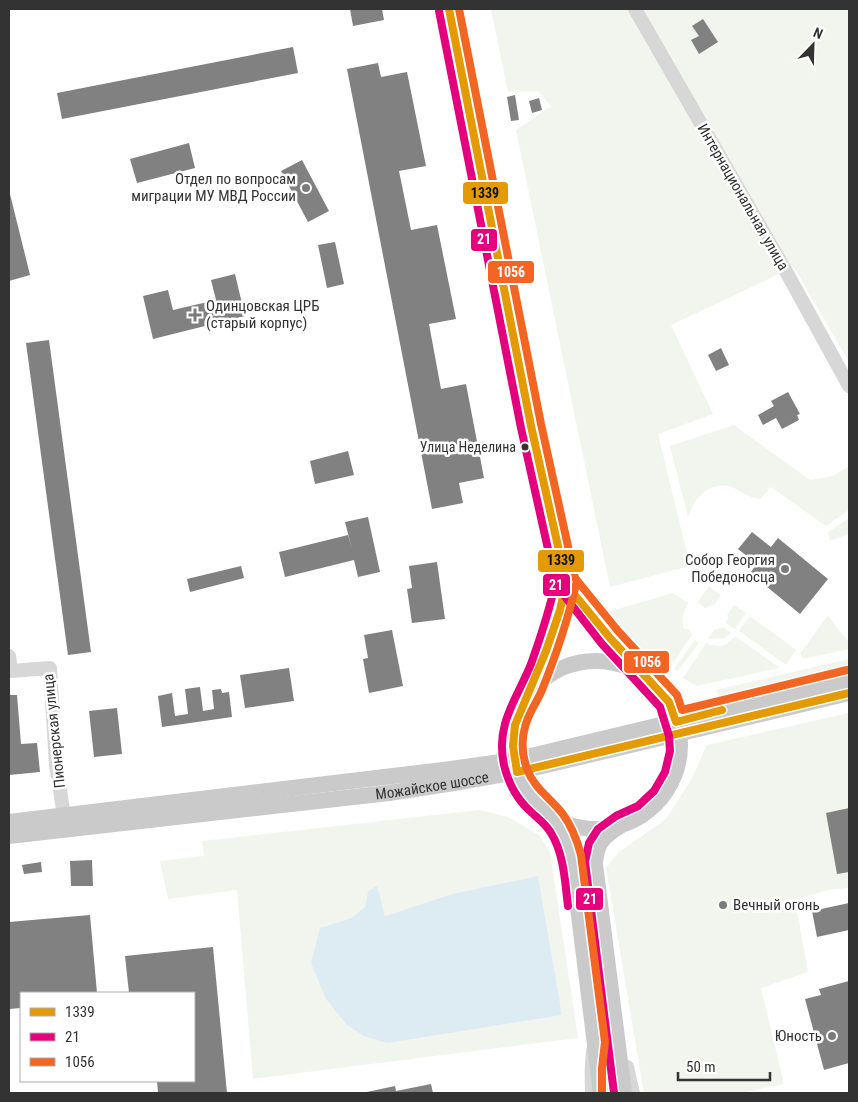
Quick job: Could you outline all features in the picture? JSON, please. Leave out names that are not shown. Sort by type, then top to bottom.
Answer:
[{"type":"main road","points":[[601,1093],[573,868],[567,842],[560,827],[534,801],[523,785],[512,747],[514,728],[520,710],[530,693],[546,677],[566,666],[588,661],[618,664],[632,669],[651,681],[669,702],[678,728],[680,752],[674,776],[662,797],[644,814],[621,825],[605,836],[598,846],[596,854],[595,864],[618,1041],[629,1089]]},
{"type":"main road","name":"Можайское шоссе","points":[[678,728],[849,680]]},
{"type":"main road","name":"Можайское шоссе","points":[[9,836],[389,793],[516,766],[678,728],[849,694]]},
{"type":"main road","name":"Можайское шоссе","points":[[9,822],[452,770],[516,766]]},
{"type":"main road","points":[[549,814],[566,823],[584,828],[603,828],[621,825]]},
{"type":"street","points":[[449,9],[531,426],[566,582],[610,638],[651,681]]},
{"type":"street","name":"Интернациональная улица","points":[[635,9],[788,275],[849,386]]},
{"type":"street","points":[[530,693],[552,634],[566,582]]},
{"type":"street","name":"Пионерская улица","points":[[9,656],[11,670],[50,668],[56,765],[64,816]]},
{"type":"street","points":[[586,970],[595,964],[608,967],[613,970],[616,977],[629,1089]]},
{"type":"street","points":[[614,1012],[629,1089]]},
{"type":"street","points":[[592,1093],[592,1067],[598,1035],[605,1031],[614,1033],[618,1041]]},
{"type":"shaded area","points":[[491,9],[849,9],[849,362],[794,267],[671,325],[713,414],[658,434],[690,566],[610,587],[516,130],[551,106],[538,91],[508,92]]},
{"type":"shaded area","points":[[734,425],[810,480],[833,476],[849,466],[849,510],[826,526],[771,487],[760,499],[731,487],[716,486],[698,498],[688,517],[670,446]]},
{"type":"shaded area","points":[[849,518],[849,534],[830,541],[828,532]]},
{"type":"shaded area","points":[[709,586],[721,595],[714,605],[708,606],[706,609],[698,602]]},
{"type":"shaded area","points":[[673,593],[688,603],[683,622],[684,629],[689,629],[692,635],[668,670],[654,660],[604,613]]},
{"type":"shaded area","points":[[734,605],[746,613],[735,629],[726,623],[727,615]]},
{"type":"shaded area","points":[[828,615],[849,642],[849,649],[803,659],[800,654]]},
{"type":"shaded area","points":[[750,616],[796,650],[786,665],[739,631]]},
{"type":"shaded area","points":[[723,627],[731,633],[725,638],[708,639],[714,630]]},
{"type":"shaded area","points":[[735,636],[780,668],[696,686],[683,678],[706,643],[722,646]]},
{"type":"shaded area","points":[[695,640],[699,643],[678,671],[674,669]]},
{"type":"shaded area","points":[[849,659],[849,670],[721,702],[716,690]]},
{"type":"shaded area","points":[[849,713],[849,888],[827,890],[795,900],[808,972],[761,988],[784,1084],[741,1093],[644,1093],[606,868],[619,852],[666,819],[691,780],[707,745]]},
{"type":"shaded area","points":[[480,810],[508,817],[539,835],[550,852],[578,1038],[253,1079],[237,890],[168,899],[160,861],[204,856],[202,841]],"holes":[[[538,876],[562,1015],[484,1027],[320,928],[351,918],[365,907],[368,891],[377,887],[385,916],[452,894]]]},
{"type":"shaded area","points":[[538,876],[562,1015],[387,1043],[364,1036],[347,1025],[326,999],[311,963],[320,928],[351,918],[365,907],[368,891],[377,886],[385,916],[452,894]]},
{"type":"building","points":[[350,9],[382,9],[384,20],[353,26]]},
{"type":"building","points":[[703,19],[718,42],[699,54],[691,40],[699,36],[692,26]]},
{"type":"building","points":[[293,47],[298,73],[62,119],[57,93]]},
{"type":"building","points":[[378,63],[381,77],[407,72],[426,166],[399,171],[411,230],[437,225],[456,319],[429,324],[441,389],[466,384],[484,478],[459,483],[463,503],[432,509],[347,69]]},
{"type":"building","points":[[515,95],[519,120],[511,121],[507,97]]},
{"type":"building","points":[[539,98],[542,110],[532,113],[529,101]]},
{"type":"building","points":[[189,143],[195,168],[137,183],[130,159]]},
{"type":"building","points":[[302,160],[329,211],[308,222],[281,171]]},
{"type":"building","points":[[9,190],[30,275],[9,281]]},
{"type":"building","points":[[335,242],[344,284],[327,288],[318,245]]},
{"type":"building","points":[[235,274],[245,316],[153,339],[143,296],[168,290],[173,310],[216,300],[211,280]]},
{"type":"building","points":[[49,340],[91,652],[68,655],[26,343]]},
{"type":"building","points":[[721,348],[729,365],[716,371],[708,355]]},
{"type":"building","points":[[788,392],[800,414],[797,415],[799,420],[782,429],[776,418],[763,425],[758,415],[774,406],[771,401]]},
{"type":"building","points":[[348,451],[354,475],[315,484],[310,461]]},
{"type":"building","points":[[368,517],[380,572],[358,577],[354,560],[285,577],[279,552],[348,535],[352,549],[345,522]]},
{"type":"building","name":"Собор Георгия Победоносца","points":[[752,532],[771,547],[778,538],[828,579],[800,614],[750,573],[757,564],[738,549]]},
{"type":"building","points":[[437,562],[445,619],[412,623],[407,589],[412,588],[409,566]]},
{"type":"building","points":[[241,566],[244,578],[190,592],[187,579]]},
{"type":"building","points":[[392,630],[403,686],[369,693],[363,659],[368,658],[364,635]]},
{"type":"building","points":[[289,668],[294,701],[245,708],[240,675]]},
{"type":"building","points":[[200,687],[203,711],[214,709],[212,690],[221,689],[222,693],[229,692],[232,717],[162,727],[158,696],[172,693],[175,716],[188,714],[185,689]]},
{"type":"building","points":[[9,695],[17,695],[21,744],[37,743],[40,772],[9,775]]},
{"type":"building","points":[[117,708],[122,754],[94,757],[89,711]]},
{"type":"building","points":[[849,808],[849,872],[837,874],[826,813]]},
{"type":"building","points":[[92,860],[93,886],[71,886],[70,861]]},
{"type":"building","points":[[41,862],[42,872],[24,874],[22,865]]},
{"type":"building","points":[[849,903],[849,930],[817,937],[812,911]]},
{"type":"building","points":[[90,915],[97,992],[20,992],[20,1008],[9,1009],[9,922]]},
{"type":"building","points":[[213,947],[227,1093],[158,1093],[157,1082],[195,1082],[195,992],[129,992],[125,956]]},
{"type":"building","name":"Юность","points":[[849,981],[849,1063],[824,1070],[805,999],[821,995],[819,989]]},
{"type":"building","points":[[431,1084],[433,1093],[362,1093],[395,1086],[396,1091]]},
{"type":"transit line","name":"1339","points":[[449,9],[531,426],[566,582],[560,610],[546,651],[515,725],[513,746],[517,772],[849,693]]},
{"type":"transit line","name":"1056","points":[[459,9],[541,424],[575,578],[618,631],[677,695],[682,710],[847,670]]},
{"type":"transit line","name":"21","points":[[439,11],[521,428],[556,585],[602,644],[660,707],[669,736],[670,751],[665,772],[654,791],[638,806],[616,816],[598,829],[589,843],[585,862],[614,1093]]},
{"type":"transit line","name":"1339","points":[[560,558],[566,582],[574,594],[610,638],[669,702],[676,722],[722,710]]},
{"type":"transit line","name":"21","points":[[556,580],[531,664],[505,724],[502,750],[504,765],[514,790],[525,806],[547,827],[559,850],[568,906]]},
{"type":"transit line","name":"1056","points":[[576,584],[552,664],[542,690],[526,722],[523,753],[530,776],[566,818],[574,833],[581,855],[605,1042],[602,1093]]},
{"type":"place","name":"Отдел по вопросам миграции МУ МВД России","points":[[306,188]]},
{"type":"place","name":"Одинцовская ЦРБ (старый корпус)","points":[[195,315]]},
{"type":"place","name":"Улица Неделина","points":[[525,447]]},
{"type":"place","name":"Собор Георгия Победоносца","points":[[785,569]]},
{"type":"place","name":"Вечный огонь","points":[[723,905]]},
{"type":"place","name":"Юность","points":[[832,1036]]}]
